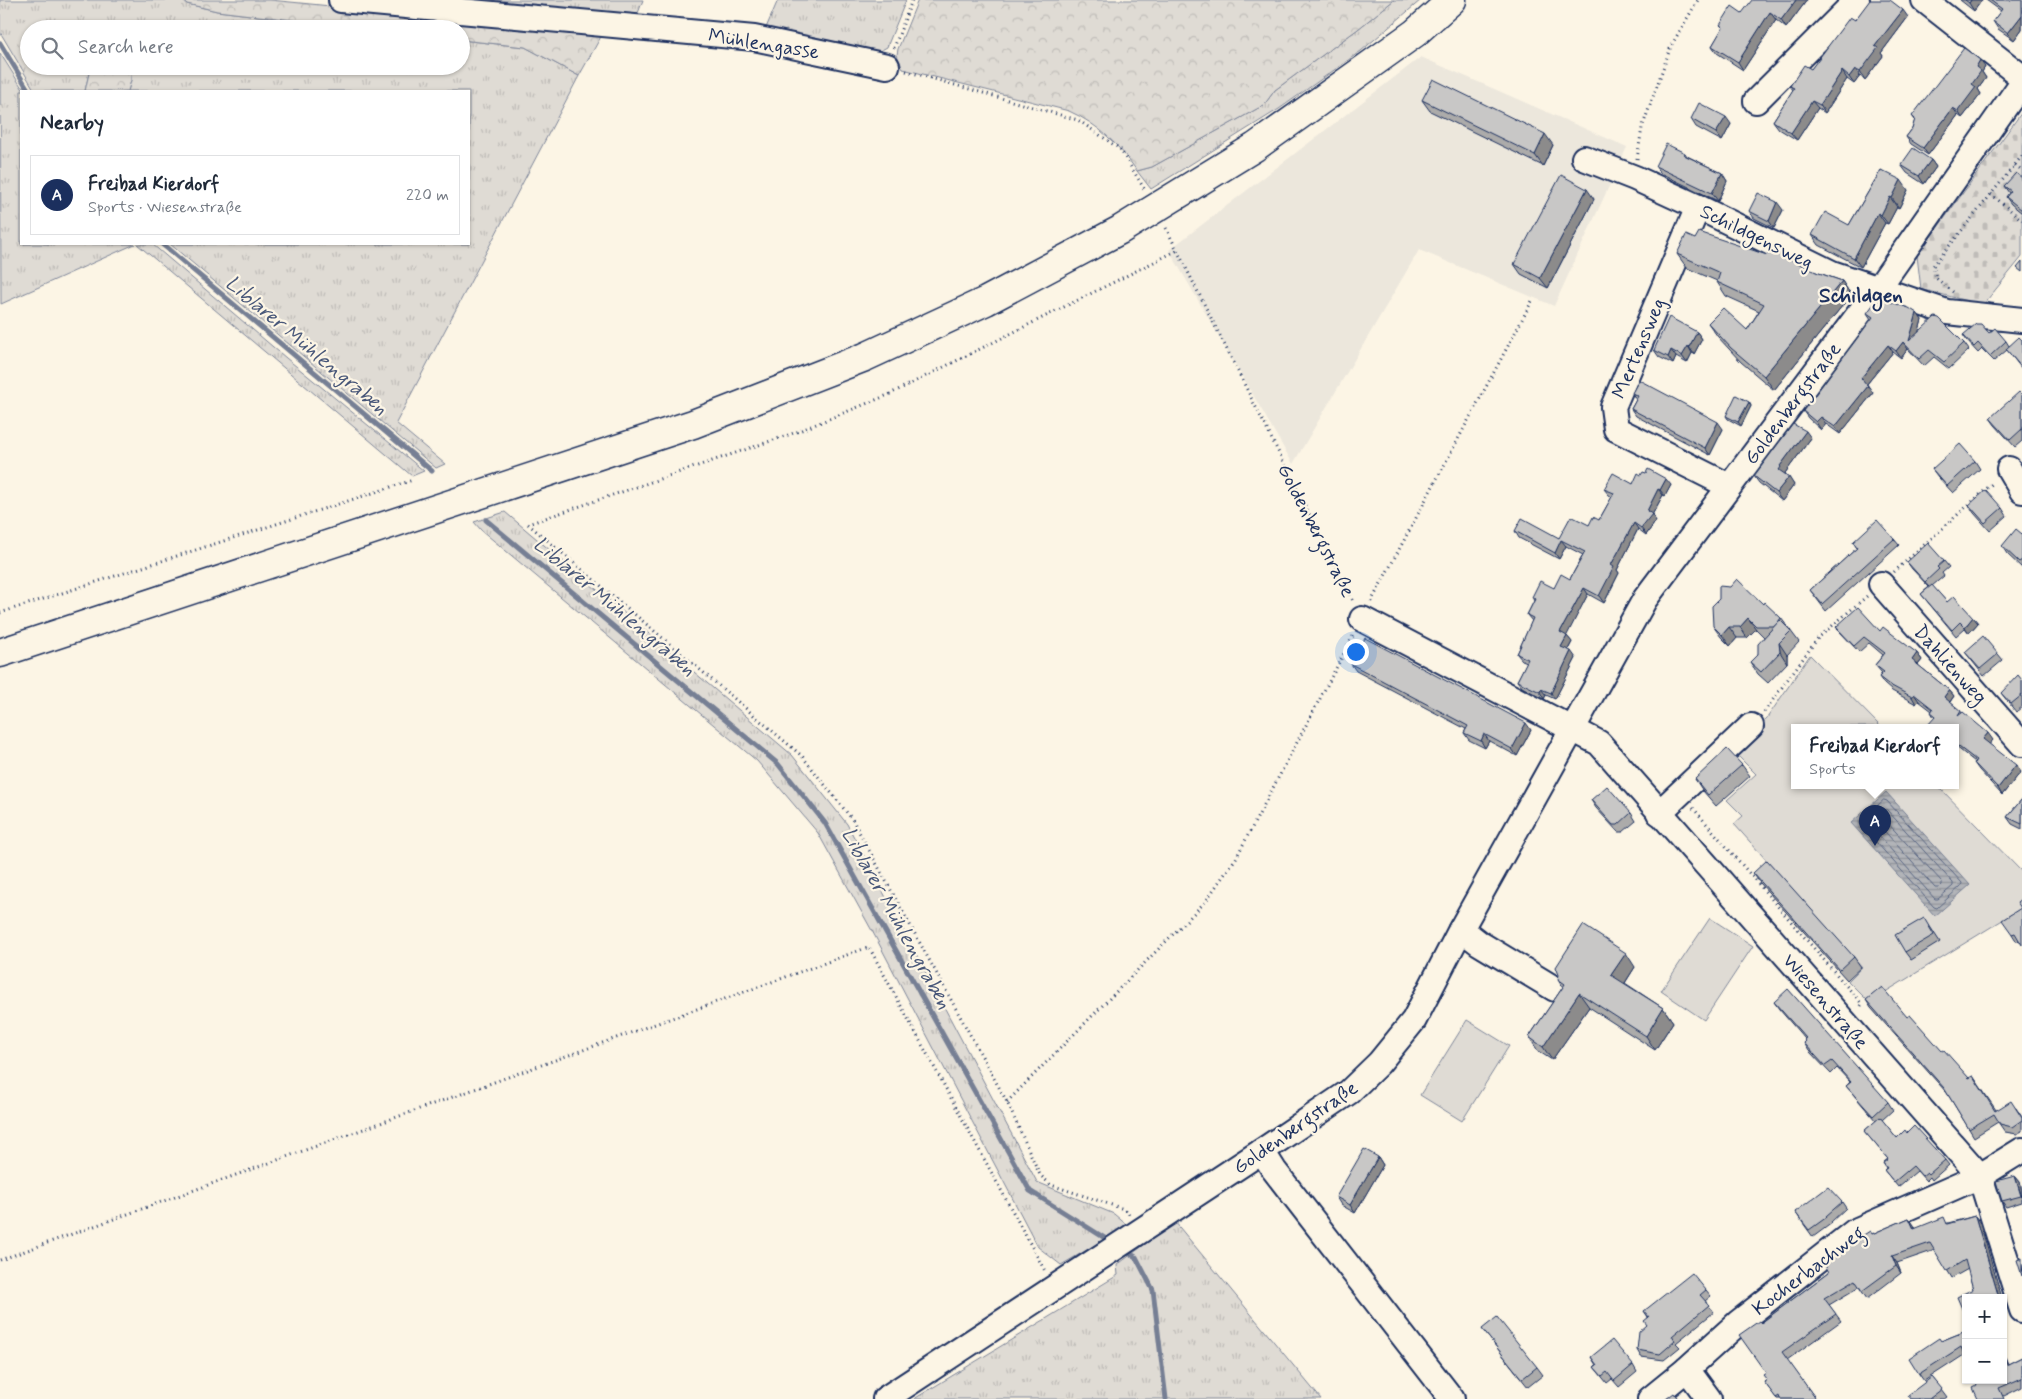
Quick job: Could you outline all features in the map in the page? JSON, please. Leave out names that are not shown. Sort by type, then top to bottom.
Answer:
[{"type":"main road","points":[[0,653],[693,424],[865,357],[986,301],[1120,230],[1255,147],[1415,33],[1452,0]]},
{"type":"street","name":"Mühlengasse","points":[[341,0],[754,38],[887,66]]},
{"type":"street","points":[[1756,101],[1857,0]]},
{"type":"street","points":[[1924,0],[2022,77]]},
{"type":"street","name":"Goldenbergstraße","points":[[885,1399],[1098,1261],[1349,1092],[1379,1063],[1414,1020],[1462,929],[1645,599],[1878,290],[2022,83]]},
{"type":"street","name":"Schildgensweg","points":[[1584,158],[1635,178],[1698,207],[1832,273],[1947,312],[2022,320]]},
{"type":"street","name":"Mertensweg","points":[[1698,207],[1613,407],[1616,429],[1729,486]]},
{"type":"street","points":[[2009,469],[2022,492]]},
{"type":"street","name":"Dahlienweg","points":[[1881,584],[2022,744]]},
{"type":"street","name":"Goldenbergstraße","points":[[1362,619],[1572,730]]},
{"type":"street","points":[[1659,812],[1751,726]]},
{"type":"street","name":"Wiesenstraße","points":[[1572,730],[1599,743],[1980,1176],[2022,1310]]},
{"type":"street","points":[[1462,929],[1479,943],[1555,989]]},
{"type":"street","name":"Kocherbachweg","points":[[1650,1399],[1687,1369],[1739,1322],[1855,1231],[1980,1176],[2022,1150]]},
{"type":"street","points":[[1262,1151],[1274,1170],[1452,1399]]},
{"type":"street","points":[[1687,1369],[1709,1399]]},
{"type":"path","points":[[912,0],[887,66],[1078,120],[1120,149],[1146,192]]},
{"type":"path","points":[[1635,178],[1642,128],[1670,46],[1698,0]]},
{"type":"path","points":[[1956,294],[1936,278],[1933,266],[2022,156]]},
{"type":"path","points":[[2015,165],[2022,170]]},
{"type":"path","points":[[1991,194],[2022,220]]},
{"type":"path","name":"Goldenbergstraße","points":[[1166,228],[1362,619]]},
{"type":"path","points":[[1142,1231],[1124,1209],[1051,1185],[1040,1174],[1006,1102],[852,819],[802,756],[528,524],[794,433],[888,395],[1178,250]]},
{"type":"path","points":[[1006,1102],[1205,902],[1236,858],[1532,301]]},
{"type":"path","points":[[0,613],[414,480]]},
{"type":"path","points":[[1680,792],[1862,1004],[1848,1026]]},
{"type":"path","points":[[0,1260],[869,947],[1054,1290]]},
{"type":"shaded area","points":[[1421,57],[1627,147],[1554,306],[1419,250],[1293,464],[1169,250]]},
{"type":"green space","points":[[0,0],[182,0],[187,4],[217,11],[292,20],[20,20],[20,66],[0,32]]},
{"type":"green space","points":[[182,0],[270,0],[603,33],[579,76],[525,47],[470,41],[470,20],[292,20],[217,11],[187,4]]},
{"type":"green space","points":[[422,0],[643,0],[635,21]]},
{"type":"green space","points":[[778,0],[906,0],[887,47],[869,57],[763,35]]},
{"type":"green space","points":[[918,0],[1394,0],[1275,90],[1264,105],[1152,167],[1137,171],[1123,152],[1107,136],[1080,116],[1069,111],[903,69],[897,55],[898,49]]},
{"type":"green space","points":[[1394,0],[1421,0],[1361,51],[1279,109],[1151,189],[1137,171],[1152,167],[1264,105],[1275,90]]},
{"type":"green space","points":[[470,41],[525,47],[579,76],[396,423],[445,464],[436,468],[171,245],[470,245],[470,90],[128,90],[131,75],[470,75]]},
{"type":"green space","points":[[0,53],[23,90],[20,90],[20,245],[133,245],[1,304]]},
{"type":"green space","points":[[26,75],[89,75],[85,90],[34,90]]},
{"type":"green space","points":[[89,75],[131,75],[128,90],[85,90]]},
{"type":"green space","points":[[2022,112],[2022,257],[1983,305],[1921,289],[1917,256]]},
{"type":"green space","points":[[138,245],[153,245],[286,358],[424,471],[412,476]]},
{"type":"green space","points":[[505,512],[792,755],[847,824],[1037,1182],[1114,1214],[1128,1226],[1061,1265],[1038,1247],[876,938],[818,833],[757,761],[481,530],[474,522]]},
{"type":"green space","points":[[1810,655],[1878,724],[1791,724],[1791,789],[1941,789],[2022,872],[2022,908],[1869,1002],[1848,981],[1862,967],[1734,824],[1743,816],[1727,800],[1756,774],[1733,751],[1767,718]]},
{"type":"green space","points":[[1710,918],[1753,946],[1704,1020],[1661,991]]},
{"type":"green space","points":[[1467,1020],[1509,1046],[1462,1121],[1420,1095]]},
{"type":"green space","points":[[1175,1222],[1321,1399],[914,1399],[1118,1275],[1117,1265]]},
{"type":"water","points":[[1886,792],[1970,885],[1935,916],[1851,823]]},
{"type":"building","points":[[1752,0],[1796,0],[1781,20],[1770,12],[1738,62],[1712,46],[1723,27],[1720,25],[1732,6],[1742,13]]},
{"type":"building","points":[[1870,0],[1890,0],[1903,10],[1875,46],[1878,48],[1860,72],[1855,69],[1849,77],[1842,71],[1820,105],[1812,101],[1791,133],[1773,121],[1794,88],[1790,86],[1804,65],[1811,69],[1850,17],[1855,20]]},
{"type":"building","points":[[1990,0],[2022,0],[2022,15],[2008,33],[1993,21],[2002,9]]},
{"type":"building","points":[[1964,48],[1980,60],[1976,67],[1981,71],[1972,84],[1976,87],[1958,111],[1953,108],[1923,148],[1906,137],[1912,129],[1915,119],[1912,116]]},
{"type":"building","points":[[1433,79],[1545,134],[1535,155],[1422,100]]},
{"type":"building","points":[[1699,103],[1726,117],[1716,133],[1691,119]]},
{"type":"building","points":[[1666,144],[1722,173],[1712,193],[1655,166]]},
{"type":"building","points":[[1913,148],[1931,160],[1919,176],[1901,165]]},
{"type":"building","points":[[1881,170],[1901,180],[1881,215],[1878,213],[1854,258],[1812,235],[1825,212],[1849,225]]},
{"type":"building","points":[[2016,173],[2022,178],[2022,210],[2006,197],[2011,191],[2004,186]]},
{"type":"building","points":[[1561,175],[1587,189],[1540,278],[1514,264]]},
{"type":"building","points":[[1758,193],[1777,202],[1769,221],[1749,211]]},
{"type":"building","points":[[1699,232],[1767,255],[1770,249],[1816,272],[1842,281],[1764,376],[1731,348],[1708,323],[1723,308],[1747,330],[1764,304],[1717,282],[1720,273],[1677,254],[1686,235],[1695,239]]},
{"type":"building","points":[[2022,262],[2022,272],[2017,268]]},
{"type":"building","points":[[1878,298],[1909,308],[1917,313],[1909,341],[1935,317],[1939,318],[1964,343],[1944,362],[1929,350],[1919,359],[1903,342],[1896,351],[1888,345],[1861,378],[1868,386],[1835,427],[1821,417],[1816,422],[1803,411],[1873,317],[1867,313]]},
{"type":"building","points":[[1669,317],[1697,332],[1682,356],[1671,350],[1668,357],[1654,350]]},
{"type":"building","points":[[1976,324],[1981,324],[1989,333],[1995,328],[2006,341],[1990,356],[1978,343],[1974,347],[1963,335]]},
{"type":"building","points":[[2019,337],[2022,340],[2022,368],[2006,349]]},
{"type":"building","points":[[1639,380],[1718,422],[1705,448],[1631,409],[1638,396],[1632,393]]},
{"type":"building","points":[[2019,392],[2022,395],[2022,429],[2010,440],[1990,418]]},
{"type":"building","points":[[1736,395],[1749,402],[1738,422],[1726,416]]},
{"type":"building","points":[[1793,424],[1806,431],[1780,466],[1779,470],[1789,477],[1776,493],[1754,476]]},
{"type":"building","points":[[1960,444],[1975,461],[1947,486],[1932,469]]},
{"type":"building","points":[[1648,469],[1666,479],[1660,490],[1658,489],[1647,511],[1652,514],[1641,528],[1634,523],[1611,565],[1614,567],[1599,596],[1584,588],[1560,632],[1567,636],[1561,647],[1571,651],[1551,693],[1541,689],[1540,692],[1517,681],[1528,659],[1517,654],[1533,618],[1527,615],[1535,599],[1532,597],[1540,581],[1554,588],[1561,574],[1570,579],[1585,552],[1561,540],[1555,553],[1515,531],[1522,518],[1559,538],[1571,516],[1589,525],[1593,517],[1599,520],[1614,493],[1604,489],[1613,473],[1633,484],[1638,473],[1641,475],[1643,472],[1646,473]]},
{"type":"building","points":[[1986,490],[2002,508],[1985,523],[1969,505]]},
{"type":"building","points":[[1877,520],[1894,539],[1822,604],[1810,590],[1857,548],[1853,542]]},
{"type":"building","points":[[2016,529],[2022,534],[2022,560],[2019,562],[2002,546]]},
{"type":"building","points":[[1928,543],[1944,561],[1937,567],[1939,569],[1925,582],[1907,562]]},
{"type":"building","points":[[1737,579],[1781,618],[1775,626],[1756,626],[1748,618],[1740,627],[1729,627],[1722,635],[1713,626],[1712,606],[1719,599],[1719,586],[1730,587]]},
{"type":"building","points":[[1932,585],[1947,602],[1954,596],[1973,617],[1965,627],[1960,622],[1952,630],[1921,594]]},
{"type":"building","points":[[1858,607],[1880,631],[1883,627],[1917,653],[1912,660],[1949,690],[1944,697],[1961,711],[1958,716],[1963,712],[1988,733],[1983,739],[2016,765],[1998,788],[1974,763],[1976,760],[1959,747],[1959,724],[1929,724],[1936,716],[1931,712],[1933,709],[1914,694],[1912,697],[1879,677],[1884,672],[1875,665],[1885,653],[1864,637],[1854,646],[1836,627]]},
{"type":"building","points":[[1780,620],[1791,631],[1779,643],[1780,652],[1761,672],[1750,662],[1758,654],[1758,644]]},
{"type":"building","points":[[1983,636],[1998,654],[1980,669],[1965,652]]},
{"type":"building","points":[[1365,638],[1526,723],[1512,749],[1484,734],[1481,741],[1464,733],[1468,726],[1351,664]]},
{"type":"building","points":[[2018,675],[2022,680],[2022,695],[2011,704],[2001,693]]},
{"type":"building","points":[[1727,749],[1742,765],[1708,795],[1695,779]]},
{"type":"building","points":[[1607,786],[1631,813],[1618,825],[1613,825],[1591,800]]},
{"type":"building","points":[[2022,799],[2022,824],[2007,817]]},
{"type":"building","points":[[1767,860],[1854,957],[1840,970],[1753,873]]},
{"type":"building","points":[[2022,898],[2022,945],[2015,933],[2012,934],[2002,920],[2021,908],[2017,902]]},
{"type":"building","points":[[1924,918],[1934,935],[1905,952],[1895,935]]},
{"type":"building","points":[[1583,925],[1626,953],[1611,975],[1663,1008],[1646,1036],[1579,993],[1543,1047],[1529,1037],[1565,984],[1558,979],[1559,975],[1556,967]]},
{"type":"building","points":[[1882,987],[1907,1017],[1910,1015],[1969,1078],[1973,1076],[1995,1111],[2011,1101],[2022,1120],[2012,1127],[2000,1124],[1994,1114],[1969,1129],[1944,1088],[1866,1000]]},
{"type":"building","points":[[1788,989],[1888,1102],[1873,1116],[1846,1086],[1851,1082],[1832,1061],[1825,1066],[1804,1043],[1806,1038],[1774,1002]]},
{"type":"building","points":[[1880,1117],[1897,1138],[1905,1130],[1907,1133],[1914,1126],[1945,1160],[1929,1174],[1927,1172],[1922,1176],[1913,1166],[1894,1182],[1884,1170],[1887,1168],[1883,1163],[1888,1159],[1864,1131]]},
{"type":"building","points":[[1364,1149],[1378,1157],[1350,1205],[1336,1197]]},
{"type":"building","points":[[2015,1176],[2021,1196],[2002,1201],[1996,1181]]},
{"type":"building","points":[[1828,1187],[1842,1202],[1827,1217],[1809,1230],[1795,1212]]},
{"type":"building","points":[[1975,1216],[1998,1294],[1963,1294],[1973,1289],[1965,1260],[1947,1271],[1930,1243],[1892,1256],[1896,1266],[1862,1291],[1855,1280],[1824,1298],[1836,1314],[1782,1352],[1816,1399],[1780,1399],[1779,1396],[1776,1398],[1764,1382],[1767,1380],[1763,1375],[1766,1373],[1739,1335],[1759,1321],[1761,1323],[1829,1272],[1823,1262],[1870,1231],[1872,1234],[1909,1218],[1914,1229],[1944,1217],[1947,1224]]},
{"type":"building","points":[[2022,1258],[2022,1276],[2017,1260]]},
{"type":"building","points":[[1692,1273],[1706,1290],[1700,1295],[1709,1305],[1672,1336],[1675,1341],[1660,1354],[1637,1350],[1639,1332],[1647,1325],[1644,1321],[1649,1317],[1644,1311]]},
{"type":"building","points":[[1962,1294],[1962,1309],[1957,1297]]},
{"type":"building","points":[[1497,1317],[1537,1367],[1522,1379],[1482,1329]]},
{"type":"building","points":[[1962,1333],[1962,1349],[1961,1347],[1919,1374],[1909,1358],[1939,1338],[1941,1341]]},
{"type":"building","points":[[1612,1340],[1633,1365],[1614,1381],[1607,1372],[1602,1376],[1594,1367],[1597,1365],[1591,1357]]},
{"type":"building","points":[[2022,1357],[2022,1378],[1999,1388],[2004,1399],[1978,1399],[1973,1388],[1977,1386],[1976,1384],[2007,1384],[2007,1364]]},
{"type":"building","points":[[1932,1377],[1942,1389],[1929,1399],[1911,1399],[1908,1395]]},
{"type":"building","points":[[1674,1393],[1678,1399],[1666,1399]]},
{"type":"waterway","name":"Liblarer Mühlengraben","points":[[0,43],[28,90]]},
{"type":"waterway","name":"Liblarer Mühlengraben","points":[[163,245],[432,471]]},
{"type":"waterway","name":"Liblarer Mühlengraben","points":[[486,520],[778,764],[825,823],[1030,1191],[1111,1242]]},
{"type":"waterway","name":"Liblarer Mühlengraben","points":[[1125,1251],[1136,1257],[1153,1290],[1166,1399]]},
{"type":"place","name":"Freibad Kierdorf","points":[[1875,846]]},
{"type":"district","name":"Schildgen","points":[[1861,295]]}]
